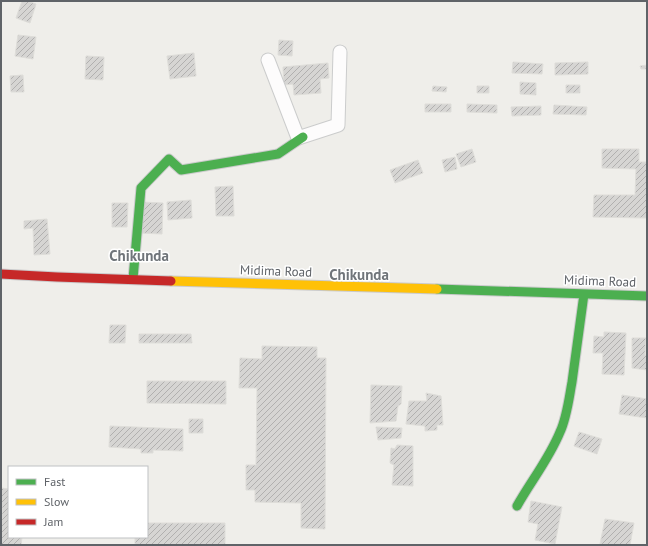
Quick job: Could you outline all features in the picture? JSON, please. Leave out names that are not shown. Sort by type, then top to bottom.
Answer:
[{"type":"main road","points":[[133,279],[141,188],[169,159],[181,170],[278,154],[303,137]]},
{"type":"main road","name":"Midima Road","points":[[1,274],[647,296]]},
{"type":"main road","points":[[517,506],[549,456],[561,431],[568,404],[584,294]]},
{"type":"street","points":[[268,60],[298,138],[338,125],[340,52]]},
{"type":"building","points":[[22,1],[36,4],[30,23],[16,18]]},
{"type":"building","points":[[18,35],[36,37],[33,59],[15,56]]},
{"type":"building","points":[[279,40],[293,41],[292,56],[278,55]]},
{"type":"building","points":[[194,53],[196,76],[170,79],[167,56]]},
{"type":"building","points":[[86,56],[104,57],[103,80],[85,79]]},
{"type":"building","points":[[513,62],[543,64],[542,74],[512,73]]},
{"type":"building","points":[[588,62],[588,74],[555,75],[555,63]]},
{"type":"building","points":[[328,63],[329,78],[320,79],[321,93],[294,95],[293,84],[284,85],[283,67]]},
{"type":"building","points":[[647,65],[647,69],[641,69],[640,66]]},
{"type":"building","points":[[23,75],[24,92],[11,92],[10,76]]},
{"type":"building","points":[[520,82],[536,83],[536,95],[520,94]]},
{"type":"building","points":[[566,85],[580,85],[580,93],[566,93]]},
{"type":"building","points":[[433,86],[447,87],[446,92],[432,91]]},
{"type":"building","points":[[477,86],[489,86],[489,93],[477,93]]},
{"type":"building","points":[[425,104],[451,104],[451,112],[425,112]]},
{"type":"building","points":[[467,104],[497,105],[497,113],[467,112]]},
{"type":"building","points":[[554,105],[587,107],[586,115],[553,114]]},
{"type":"building","points":[[541,106],[541,115],[512,116],[511,107]]},
{"type":"building","points":[[472,149],[476,162],[461,167],[456,154]]},
{"type":"building","points":[[602,149],[639,149],[639,162],[647,162],[647,218],[593,217],[594,195],[635,195],[636,169],[602,168]]},
{"type":"building","points":[[455,157],[457,169],[445,172],[442,160]]},
{"type":"building","points":[[418,160],[423,173],[395,183],[390,170]]},
{"type":"building","points":[[233,186],[234,216],[216,216],[215,187]]},
{"type":"building","points":[[191,200],[192,218],[168,220],[167,202]]},
{"type":"building","points":[[141,202],[163,203],[162,234],[140,233]]},
{"type":"building","points":[[112,203],[128,203],[127,227],[112,227]]},
{"type":"building","points":[[47,219],[50,254],[34,255],[33,228],[24,229],[24,221]]},
{"type":"building","points":[[110,325],[126,325],[125,343],[109,343]]},
{"type":"building","points":[[604,332],[626,333],[624,375],[602,374],[603,353],[593,353],[594,336],[604,337]]},
{"type":"building","points":[[139,334],[191,334],[192,343],[139,343]]},
{"type":"building","points":[[632,338],[646,338],[645,355],[647,355],[647,370],[632,368]]},
{"type":"building","points":[[262,346],[317,347],[317,358],[326,358],[325,529],[301,528],[301,503],[255,502],[255,490],[246,490],[246,465],[256,465],[257,388],[239,388],[240,358],[262,359]]},
{"type":"building","points":[[147,381],[226,381],[226,404],[147,403]]},
{"type":"building","points":[[371,385],[402,386],[401,404],[398,406],[396,421],[370,423]]},
{"type":"building","points":[[426,393],[441,396],[443,425],[437,425],[437,430],[425,431],[425,426],[406,424],[409,401],[427,401]]},
{"type":"building","points":[[622,395],[647,399],[647,418],[619,414]]},
{"type":"building","points":[[189,419],[203,419],[203,433],[189,433]]},
{"type":"building","points":[[110,426],[183,429],[183,451],[153,450],[153,453],[141,453],[141,449],[109,447]]},
{"type":"building","points":[[376,427],[402,428],[401,438],[378,440]]},
{"type":"building","points":[[579,432],[602,439],[597,454],[574,446]]},
{"type":"building","points":[[397,445],[413,446],[413,486],[392,485],[394,465],[390,463],[391,448],[395,449]]},
{"type":"building","points":[[1,488],[8,489],[8,538],[22,538],[21,545],[1,545]]},
{"type":"building","points":[[531,501],[562,507],[555,544],[535,540],[538,524],[528,522]]},
{"type":"building","points":[[605,519],[634,523],[630,545],[600,544]]},
{"type":"building","points":[[148,523],[225,523],[225,545],[135,545],[135,538],[148,538]]},
{"type":"traffic: fast","points":[[133,279],[141,188],[169,159],[181,170],[278,154],[303,137]]},
{"type":"traffic: fast","points":[[437,289],[647,296]]},
{"type":"traffic: fast","points":[[517,506],[556,442],[564,420],[568,407],[572,382],[584,294]]},
{"type":"traffic: slow","points":[[171,281],[437,289]]},
{"type":"traffic: jam","points":[[1,274],[171,281]]},
{"type":"district","name":"Chikunda","points":[[139,255]]},
{"type":"district","name":"Chikunda","points":[[359,274]]}]
